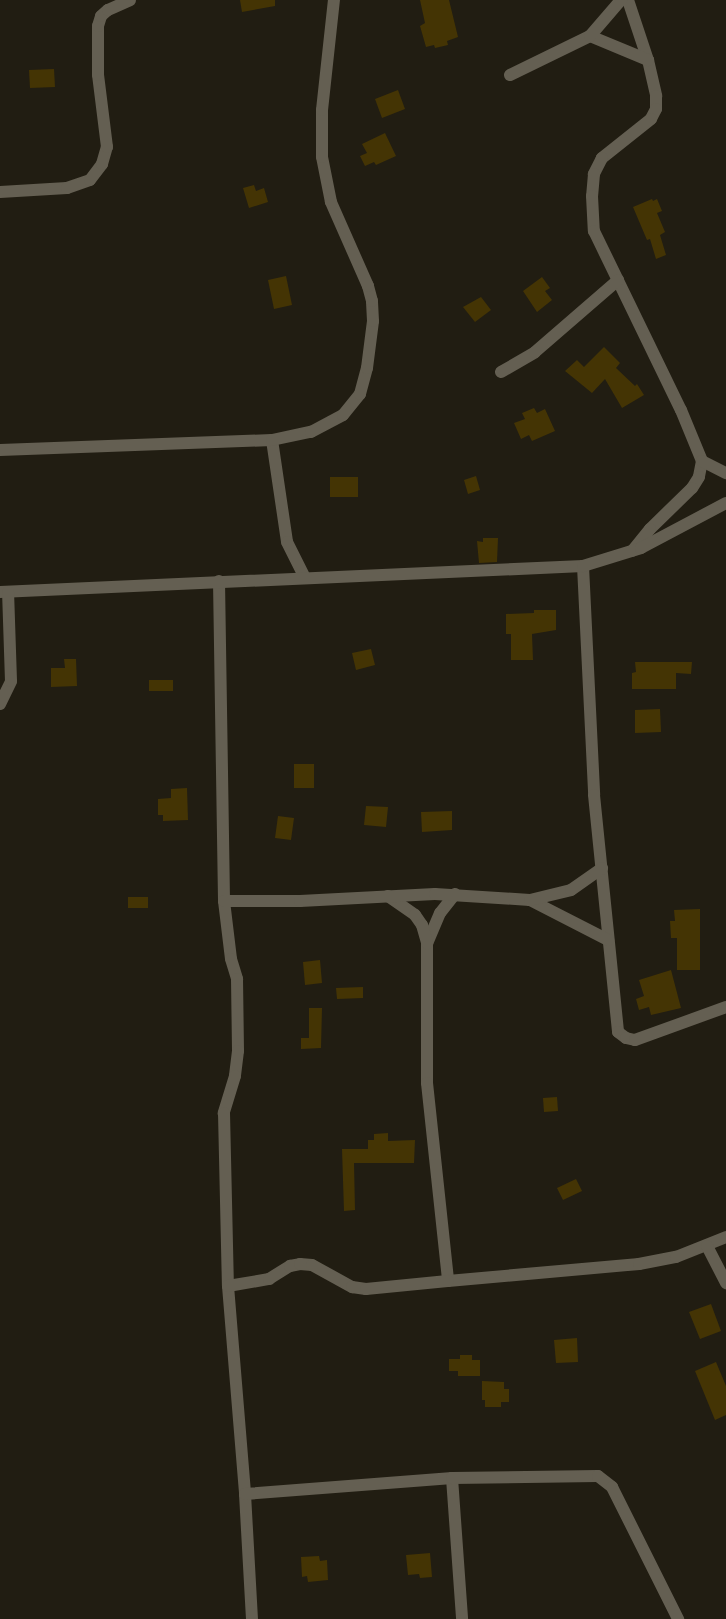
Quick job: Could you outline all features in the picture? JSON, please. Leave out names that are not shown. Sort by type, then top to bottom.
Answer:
[{"type":"street","points":[[0,192],[67,188],[90,180],[102,164],[107,147],[98,82],[98,26],[102,16],[108,10],[130,0]]},
{"type":"street","points":[[0,450],[272,440],[311,432],[342,415],[360,394],[367,368],[373,321],[372,301],[368,286],[331,202],[322,157],[322,110],[334,0]]},
{"type":"street","points":[[510,75],[590,36],[621,0]]},
{"type":"street","points":[[628,0],[648,60],[656,96],[656,109],[651,119],[602,158],[594,174],[592,196],[594,231],[681,410],[702,461],[699,477],[692,488],[650,529],[631,553]]},
{"type":"street","points":[[590,36],[648,60]]},
{"type":"street","points":[[501,372],[534,352],[618,280]]},
{"type":"street","points":[[272,440],[287,542],[305,578]]},
{"type":"street","points":[[702,461],[726,473]]},
{"type":"street","points":[[0,704],[11,681],[4,592],[219,581],[583,566],[631,553],[726,503]]},
{"type":"street","points":[[583,566],[594,795],[615,1017],[618,1032],[626,1038],[635,1040],[726,1007]]},
{"type":"street","points":[[219,581],[224,901],[231,959],[237,980],[238,1051],[235,1076],[224,1113],[228,1286],[246,1494],[252,1619]]},
{"type":"street","points":[[224,901],[300,902],[388,896],[455,894],[530,900],[571,890],[602,868]]},
{"type":"street","points":[[427,943],[440,913],[455,894]]},
{"type":"street","points":[[388,896],[415,915],[422,925],[427,943],[427,1083],[448,1281]]},
{"type":"street","points":[[530,900],[608,940]]},
{"type":"street","points":[[228,1286],[269,1279],[290,1266],[300,1264],[312,1265],[339,1282],[359,1288],[639,1264],[676,1257],[708,1246],[726,1237]]},
{"type":"street","points":[[708,1246],[726,1283]]},
{"type":"street","points":[[246,1494],[452,1478],[587,1475],[606,1481],[612,1487],[678,1619]]},
{"type":"street","points":[[452,1478],[462,1619]]},
{"type":"building","points":[[240,0],[275,0],[275,6],[242,12]]},
{"type":"building","points":[[420,0],[449,0],[458,37],[447,41],[448,45],[435,48],[434,45],[426,47],[420,26],[425,23]]},
{"type":"building","points":[[54,69],[55,87],[30,88],[29,70]]},
{"type":"building","points":[[398,90],[405,109],[382,118],[375,99]]},
{"type":"building","points":[[385,133],[396,156],[376,165],[374,162],[365,166],[360,156],[367,153],[362,144]]},
{"type":"building","points":[[254,185],[256,191],[264,188],[268,202],[249,208],[243,188]]},
{"type":"building","points":[[652,199],[653,201],[657,199],[662,211],[657,213],[665,232],[660,235],[666,255],[656,259],[650,239],[647,240],[633,207]]},
{"type":"building","points":[[286,276],[292,305],[274,309],[268,280]]},
{"type":"building","points":[[542,277],[550,288],[545,291],[552,300],[537,312],[523,291]]},
{"type":"building","points":[[481,297],[491,310],[475,322],[463,307]]},
{"type":"building","points":[[604,347],[620,363],[616,368],[635,386],[637,384],[644,395],[622,408],[605,379],[592,393],[565,371],[577,360],[584,367]]},
{"type":"building","points":[[534,408],[537,413],[545,409],[555,431],[532,441],[529,435],[521,439],[514,423],[525,419],[522,413]]},
{"type":"building","points":[[476,476],[480,490],[468,494],[464,480]]},
{"type":"building","points":[[330,477],[358,477],[358,497],[330,497]]},
{"type":"building","points":[[483,538],[498,538],[497,562],[479,563],[477,541],[483,542]]},
{"type":"building","points":[[534,610],[556,610],[556,630],[532,634],[533,660],[511,660],[511,634],[506,634],[506,614],[534,613]]},
{"type":"building","points":[[371,649],[375,665],[356,670],[352,653]]},
{"type":"building","points":[[64,659],[76,659],[77,686],[51,687],[51,668],[65,668]]},
{"type":"building","points":[[635,662],[692,662],[691,674],[676,673],[676,689],[632,689],[632,673],[636,672]]},
{"type":"building","points":[[149,680],[173,680],[173,691],[149,691]]},
{"type":"building","points":[[660,709],[661,732],[635,733],[635,710]]},
{"type":"building","points":[[294,764],[314,764],[314,788],[294,788]]},
{"type":"building","points":[[187,788],[188,820],[163,821],[163,815],[158,815],[158,799],[171,798],[171,789]]},
{"type":"building","points":[[366,806],[388,807],[386,827],[364,825]]},
{"type":"building","points":[[452,811],[452,830],[422,832],[421,812]]},
{"type":"building","points":[[278,816],[294,818],[291,840],[275,838]]},
{"type":"building","points":[[128,897],[148,897],[148,908],[128,908]]},
{"type":"building","points":[[700,909],[700,970],[677,970],[677,938],[671,938],[670,921],[675,921],[674,910]]},
{"type":"building","points":[[320,960],[322,983],[305,985],[303,962]]},
{"type":"building","points":[[671,970],[681,1008],[651,1015],[649,1007],[639,1010],[636,999],[644,996],[639,980]]},
{"type":"building","points":[[363,987],[363,998],[337,999],[336,988]]},
{"type":"building","points":[[309,1008],[322,1008],[321,1048],[301,1049],[301,1038],[309,1038]]},
{"type":"building","points":[[557,1097],[558,1111],[544,1112],[543,1098]]},
{"type":"building","points":[[388,1133],[388,1141],[415,1140],[414,1163],[354,1163],[355,1210],[344,1211],[342,1149],[368,1149],[368,1140],[374,1140],[374,1134]]},
{"type":"building","points":[[576,1179],[582,1191],[563,1200],[557,1188]]},
{"type":"building","points":[[711,1304],[721,1331],[700,1339],[689,1312]]},
{"type":"building","points":[[577,1338],[578,1362],[556,1363],[554,1340]]},
{"type":"building","points":[[460,1355],[472,1355],[472,1360],[480,1360],[480,1376],[458,1376],[458,1371],[449,1371],[449,1359],[460,1359]]},
{"type":"building","points":[[716,1362],[726,1386],[726,1415],[715,1420],[695,1371]]},
{"type":"building","points":[[482,1381],[504,1382],[504,1389],[509,1389],[509,1402],[501,1402],[501,1407],[485,1407],[485,1400],[482,1400]]},
{"type":"building","points":[[430,1553],[432,1577],[420,1578],[419,1574],[408,1575],[406,1555]]},
{"type":"building","points":[[319,1556],[320,1561],[327,1560],[328,1580],[308,1582],[307,1576],[302,1577],[301,1557]]}]
